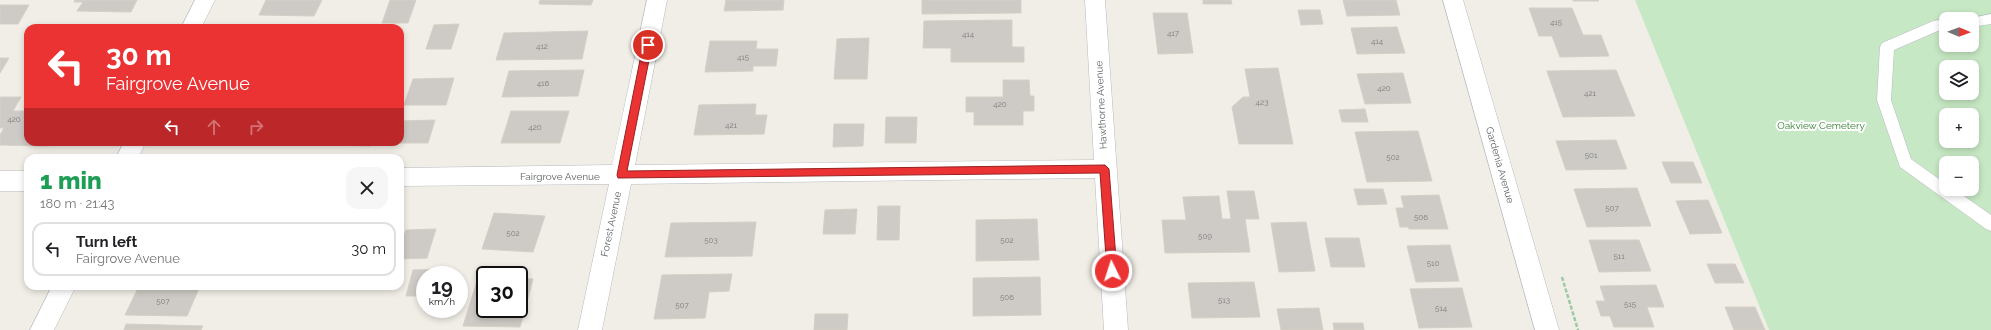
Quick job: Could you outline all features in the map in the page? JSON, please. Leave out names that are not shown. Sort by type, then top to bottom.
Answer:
[{"type":"street","points":[[193,24],[205,0]]},
{"type":"street","name":"Forest Avenue","points":[[590,330],[657,0]]},
{"type":"street","name":"Hawthorne Avenue","points":[[1095,0],[1116,330]]},
{"type":"street","name":"Gardenia Avenue","points":[[1453,0],[1547,330]]},
{"type":"street","name":"Fairgrove Avenue","points":[[404,177],[1105,169]]},
{"type":"street","points":[[0,182],[24,181]]},
{"type":"street","points":[[42,330],[62,290]]},
{"type":"lane","points":[[1979,21],[1991,19]]},
{"type":"lane","points":[[1939,25],[1887,47],[1884,100],[1905,163],[1991,224]]},
{"type":"green space","name":"Oakview Cemetery","points":[[1635,0],[1991,0],[1991,330],[1769,330]]},
{"type":"building","points":[[75,0],[137,0],[131,12],[77,11],[83,2],[74,2]]},
{"type":"building","points":[[266,0],[322,0],[314,16],[259,15]]},
{"type":"building","points":[[390,0],[416,0],[408,23],[382,23]]},
{"type":"building","points":[[540,0],[593,0],[591,5],[539,4]]},
{"type":"building","points":[[726,0],[784,0],[783,10],[724,11]]},
{"type":"building","points":[[922,0],[1021,0],[1021,13],[922,14]]},
{"type":"building","points":[[1203,0],[1231,0],[1232,4],[1203,4]]},
{"type":"building","points":[[1343,0],[1396,0],[1400,15],[1347,16]]},
{"type":"building","points":[[1598,0],[1599,1],[1573,1]]},
{"type":"building","points":[[0,5],[29,5],[18,24],[0,24]]},
{"type":"building","points":[[1529,8],[1572,8],[1583,35],[1601,35],[1609,56],[1560,57],[1552,36],[1539,36]]},
{"type":"building","points":[[1298,10],[1320,10],[1323,24],[1301,25]]},
{"type":"building","points":[[1153,13],[1187,13],[1193,53],[1158,54]]},
{"type":"building","points":[[1012,20],[1012,47],[1024,47],[1024,62],[951,62],[951,48],[923,48],[924,21]]},
{"type":"building","points":[[459,24],[451,49],[426,49],[434,25]]},
{"type":"building","points":[[1397,27],[1405,53],[1357,54],[1351,28]]},
{"type":"building","points":[[588,31],[582,59],[496,60],[504,33]]},
{"type":"building","points":[[869,38],[867,79],[834,79],[837,39]]},
{"type":"building","points":[[710,41],[757,41],[756,49],[778,49],[776,66],[753,66],[753,71],[705,72]]},
{"type":"building","points":[[0,58],[9,58],[0,73]]},
{"type":"building","points":[[1278,68],[1293,144],[1239,144],[1232,107],[1243,97],[1250,97],[1245,69]]},
{"type":"building","points":[[584,70],[578,96],[502,97],[509,71]]},
{"type":"building","points":[[1616,70],[1635,116],[1563,117],[1547,71]]},
{"type":"building","points":[[1403,73],[1411,103],[1365,104],[1357,74]]},
{"type":"building","points":[[454,78],[446,105],[404,105],[413,79]]},
{"type":"building","points":[[1003,80],[1029,80],[1030,96],[1034,96],[1034,111],[1023,111],[1023,125],[974,125],[974,112],[966,112],[966,97],[1003,97]]},
{"type":"building","points":[[0,97],[21,97],[13,111],[24,111],[24,145],[0,145],[0,135],[4,128],[0,128]]},
{"type":"building","points":[[756,104],[755,115],[767,115],[764,134],[694,135],[699,105]]},
{"type":"building","points":[[1365,109],[1368,122],[1342,122],[1339,110]]},
{"type":"building","points":[[511,111],[569,111],[560,143],[501,143]]},
{"type":"building","points":[[886,117],[917,117],[916,143],[885,143]]},
{"type":"building","points":[[435,120],[428,143],[404,143],[404,121]]},
{"type":"building","points":[[834,124],[864,124],[863,146],[833,147]]},
{"type":"building","points":[[1418,131],[1432,181],[1367,182],[1355,132]]},
{"type":"building","points":[[1616,140],[1627,169],[1566,170],[1556,141]]},
{"type":"building","points":[[1662,162],[1693,162],[1702,183],[1671,183]]},
{"type":"building","points":[[1637,188],[1651,226],[1587,227],[1574,189]]},
{"type":"building","points":[[1354,189],[1383,189],[1387,204],[1358,205]]},
{"type":"building","points":[[1227,191],[1254,191],[1259,219],[1245,219],[1250,252],[1165,253],[1162,220],[1186,220],[1183,197],[1219,196],[1222,219],[1231,219]]},
{"type":"building","points":[[1439,195],[1448,229],[1409,229],[1408,227],[1400,227],[1396,208],[1404,208],[1401,196]]},
{"type":"building","points":[[1708,200],[1722,233],[1690,234],[1676,201]]},
{"type":"building","points":[[878,206],[900,206],[899,240],[877,240]]},
{"type":"building","points":[[857,209],[855,234],[823,234],[825,210]]},
{"type":"building","points":[[494,213],[545,216],[533,252],[482,249]]},
{"type":"building","points":[[1037,219],[1039,260],[976,261],[976,220]]},
{"type":"building","points":[[756,222],[752,256],[665,257],[671,223]]},
{"type":"building","points":[[1306,222],[1315,271],[1279,272],[1271,223]]},
{"type":"building","points":[[436,229],[427,258],[404,259],[404,236],[406,230]]},
{"type":"building","points":[[1325,238],[1359,238],[1365,267],[1331,267]]},
{"type":"building","points":[[1589,240],[1639,240],[1651,271],[1599,272]]},
{"type":"building","points":[[1450,245],[1459,281],[1416,282],[1407,246]]},
{"type":"building","points":[[1707,264],[1735,264],[1744,283],[1715,283]]},
{"type":"building","points":[[413,270],[416,270],[416,296],[406,296]]},
{"type":"building","points":[[732,274],[729,291],[709,292],[705,318],[654,319],[662,275]]},
{"type":"building","points":[[1040,277],[1041,315],[973,316],[973,278]]},
{"type":"building","points":[[528,279],[533,279],[528,297]]},
{"type":"building","points":[[1254,282],[1260,317],[1192,318],[1188,283]]},
{"type":"building","points":[[476,284],[476,318],[522,318],[520,327],[463,326],[466,318],[468,318],[468,310]]},
{"type":"building","points":[[1656,285],[1664,307],[1647,307],[1654,327],[1614,327],[1610,316],[1601,316],[1596,301],[1605,301],[1600,286]]},
{"type":"building","points":[[1462,288],[1472,327],[1419,328],[1410,289]]},
{"type":"building","points":[[137,290],[198,290],[187,316],[125,315]]},
{"type":"building","points":[[1725,307],[1755,307],[1765,330],[1734,330]]},
{"type":"building","points":[[1319,308],[1323,330],[1281,330],[1277,309]]},
{"type":"building","points":[[815,314],[848,314],[847,330],[814,330]]},
{"type":"building","points":[[1333,323],[1363,323],[1364,330],[1334,330]]},
{"type":"building","points":[[126,324],[203,326],[201,330],[124,330]]},
{"type":"route","points":[[648,45],[621,175],[1105,169],[1112,271]]}]
